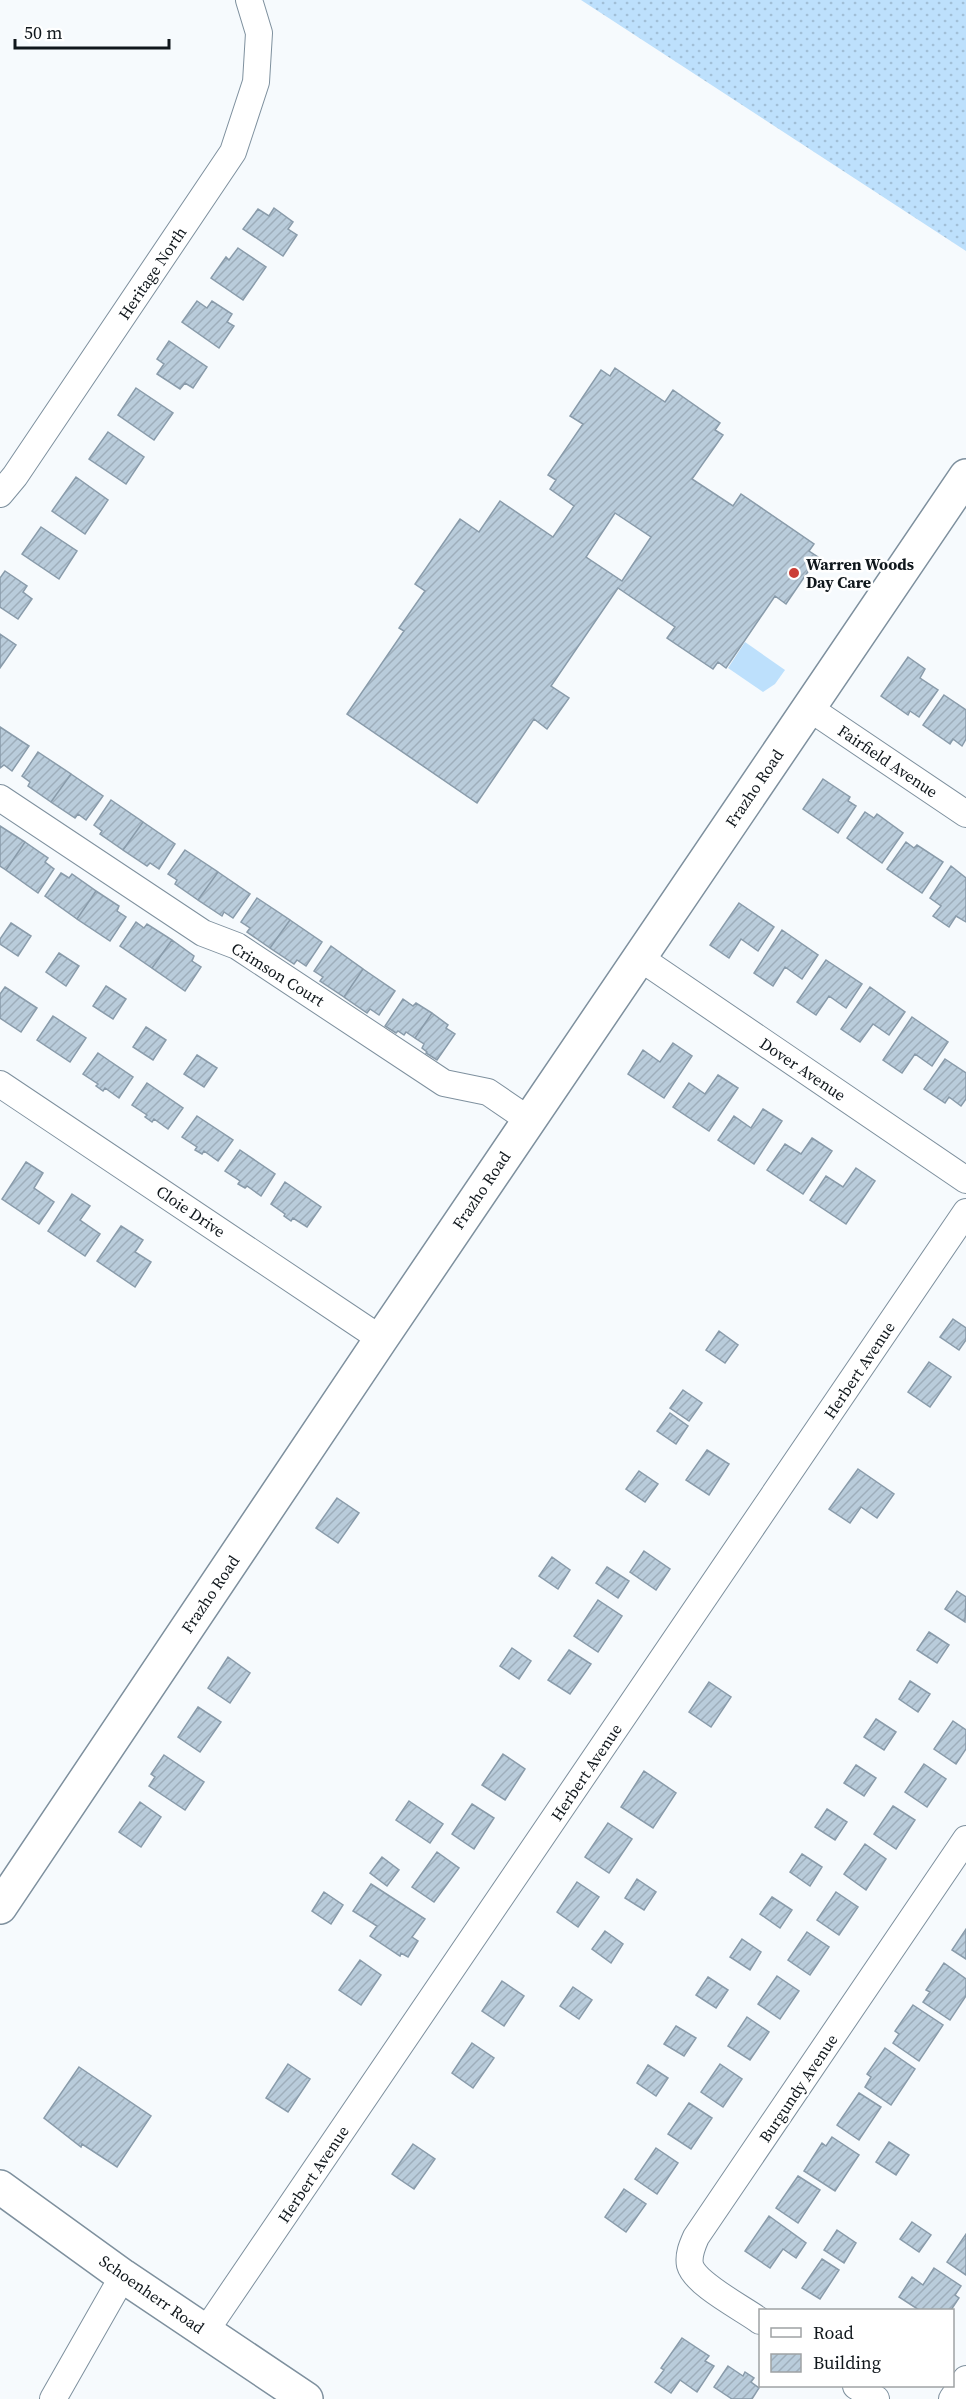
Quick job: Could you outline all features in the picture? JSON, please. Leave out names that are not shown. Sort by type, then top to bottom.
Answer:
[{"type":"street","name":"Heritage North","points":[[0,494],[15,476],[233,152],[256,82],[259,33],[249,0]]},
{"type":"street","name":"Frazho Road","points":[[0,1907],[381,1339],[966,476]]},
{"type":"street","name":"Fairfield Avenue","points":[[809,708],[966,814]]},
{"type":"street","name":"Crimson Court","points":[[0,798],[203,933],[237,946],[444,1083],[488,1092],[529,1120]]},
{"type":"street","name":"Dover Avenue","points":[[640,958],[966,1180]]},
{"type":"street","name":"Cloie Drive","points":[[0,1084],[381,1339]]},
{"type":"street","name":"Herbert Avenue","points":[[205,2332],[966,1212]]},
{"type":"street","name":"Burgundy Avenue","points":[[759,2320],[700,2280],[690,2266],[690,2252],[696,2237],[966,1839]]},
{"type":"street","name":"Schoenherr Road","points":[[0,2187],[123,2276],[306,2399]]},
{"type":"street","points":[[53,2399],[123,2276]]},
{"type":"street","points":[[952,2399],[966,2379]]},
{"type":"street","points":[[859,2387],[876,2399]]},
{"type":"shaded area","points":[[581,0],[966,0],[966,251]]},
{"type":"shaded area","points":[[745,642],[785,670],[775,684],[763,692],[728,668]]},
{"type":"building","points":[[274,208],[293,222],[288,229],[297,235],[283,256],[243,229],[258,209],[269,216]]},
{"type":"building","points":[[238,248],[266,267],[243,300],[211,278],[226,257],[229,260]]},
{"type":"building","points":[[197,301],[207,308],[212,301],[232,314],[227,322],[234,326],[219,348],[182,322]]},
{"type":"building","points":[[169,341],[207,367],[193,388],[185,383],[180,389],[157,374],[164,364],[157,359]]},
{"type":"building","points":[[615,368],[665,402],[673,390],[720,423],[715,430],[723,435],[692,479],[733,506],[741,494],[814,544],[809,551],[818,557],[786,604],[775,596],[726,668],[718,662],[713,669],[667,638],[675,627],[618,588],[551,686],[569,698],[547,729],[534,719],[477,803],[347,714],[404,631],[399,628],[425,591],[415,584],[460,519],[479,532],[500,501],[553,537],[574,506],[550,489],[556,480],[548,475],[583,424],[570,416],[601,370],[610,376]],"holes":[[[615,513],[651,537],[622,581],[586,557]]]},
{"type":"building","points":[[136,388],[173,413],[154,440],[118,415]]},
{"type":"building","points":[[108,432],[144,457],[126,484],[89,459]]},
{"type":"building","points":[[76,477],[108,500],[85,534],[52,511]]},
{"type":"building","points":[[41,527],[77,551],[59,579],[22,554]]},
{"type":"building","points":[[5,571],[27,586],[23,592],[32,599],[18,619],[0,607],[0,578]]},
{"type":"building","points":[[0,634],[16,645],[0,668]]},
{"type":"building","points":[[908,657],[925,669],[920,678],[938,690],[919,717],[910,711],[908,715],[881,696]]},
{"type":"building","points":[[944,695],[966,710],[966,739],[962,746],[953,739],[950,744],[923,725]]},
{"type":"building","points":[[0,727],[29,746],[12,771],[4,765],[0,768]]},
{"type":"building","points":[[38,752],[71,774],[51,802],[28,786],[30,782],[22,776]]},
{"type":"building","points":[[71,774],[103,796],[86,820],[78,814],[75,818],[51,802]]},
{"type":"building","points":[[823,779],[850,797],[848,801],[856,806],[838,833],[803,809]]},
{"type":"building","points":[[111,800],[143,822],[123,850],[100,834],[102,831],[94,825]]},
{"type":"building","points":[[865,812],[874,818],[877,814],[903,833],[882,863],[847,838]]},
{"type":"building","points":[[143,822],[175,844],[159,869],[150,863],[147,866],[123,850]]},
{"type":"building","points":[[0,826],[25,842],[6,870],[0,866]]},
{"type":"building","points":[[25,842],[48,858],[45,862],[54,869],[38,893],[6,870]]},
{"type":"building","points":[[906,842],[914,848],[917,845],[943,862],[922,893],[887,869]]},
{"type":"building","points":[[185,850],[218,872],[198,900],[175,884],[177,880],[168,874]]},
{"type":"building","points":[[951,866],[966,878],[966,922],[956,916],[949,927],[933,916],[941,906],[930,898]]},
{"type":"building","points":[[218,872],[250,894],[233,918],[224,912],[222,916],[198,900]]},
{"type":"building","points":[[61,873],[69,878],[72,874],[96,891],[77,919],[45,896]]},
{"type":"building","points":[[96,891],[119,906],[117,911],[126,917],[110,941],[77,919]]},
{"type":"building","points":[[257,898],[290,920],[270,948],[247,932],[250,928],[241,922]]},
{"type":"building","points":[[739,903],[774,927],[758,951],[741,939],[729,958],[710,945]]},
{"type":"building","points":[[290,920],[322,942],[306,966],[297,960],[294,964],[270,948]]},
{"type":"building","points":[[136,922],[144,928],[147,924],[172,940],[152,968],[120,946]]},
{"type":"building","points":[[11,923],[31,936],[18,956],[0,944],[0,939]]},
{"type":"building","points":[[782,930],[818,955],[802,979],[785,967],[773,986],[754,973]]},
{"type":"building","points":[[172,940],[194,956],[192,961],[201,967],[185,991],[152,968]]},
{"type":"building","points":[[331,946],[363,969],[344,997],[320,981],[323,977],[314,971]]},
{"type":"building","points":[[59,953],[79,966],[66,986],[46,972]]},
{"type":"building","points":[[826,960],[862,984],[846,1008],[829,996],[816,1015],[797,1002]]},
{"type":"building","points":[[363,969],[395,991],[379,1015],[370,1009],[367,1013],[344,997]]},
{"type":"building","points":[[106,986],[126,999],[113,1019],[93,1006]]},
{"type":"building","points":[[5,987],[37,1008],[21,1032],[0,1018],[0,994]]},
{"type":"building","points":[[870,987],[905,1012],[889,1035],[873,1024],[860,1042],[841,1029]]},
{"type":"building","points":[[403,999],[413,1006],[416,1003],[432,1013],[415,1038],[406,1032],[404,1035],[398,1031],[396,1033],[385,1026]]},
{"type":"building","points":[[432,1013],[448,1025],[446,1028],[455,1034],[437,1060],[426,1053],[422,1048],[424,1044],[415,1038]]},
{"type":"building","points":[[53,1016],[86,1038],[70,1062],[37,1040]]},
{"type":"building","points":[[912,1017],[948,1042],[932,1066],[915,1054],[902,1073],[883,1060]]},
{"type":"building","points":[[146,1027],[166,1040],[153,1060],[133,1047]]},
{"type":"building","points":[[673,1043],[692,1056],[664,1098],[628,1074],[643,1050],[660,1062]]},
{"type":"building","points":[[98,1053],[133,1077],[119,1098],[105,1088],[103,1091],[96,1086],[98,1084],[83,1074]]},
{"type":"building","points":[[197,1055],[217,1068],[204,1087],[184,1074]]},
{"type":"building","points":[[945,1059],[966,1073],[966,1099],[961,1106],[949,1097],[945,1103],[924,1089]]},
{"type":"building","points":[[718,1075],[738,1088],[709,1131],[673,1107],[689,1083],[705,1094]]},
{"type":"building","points":[[147,1083],[183,1108],[168,1129],[154,1119],[152,1122],[145,1117],[147,1115],[132,1105]]},
{"type":"building","points":[[763,1109],[782,1121],[754,1164],[718,1140],[734,1116],[751,1128]]},
{"type":"building","points":[[197,1116],[233,1140],[218,1161],[204,1151],[202,1154],[195,1150],[197,1147],[182,1137]]},
{"type":"building","points":[[812,1138],[832,1151],[803,1194],[767,1170],[785,1144],[801,1154]]},
{"type":"building","points":[[240,1150],[275,1174],[261,1196],[247,1186],[245,1188],[238,1184],[240,1181],[225,1171]]},
{"type":"building","points":[[26,1162],[43,1173],[34,1188],[54,1202],[39,1224],[2,1199]]},
{"type":"building","points":[[856,1168],[875,1181],[846,1224],[810,1200],[826,1176],[843,1187]]},
{"type":"building","points":[[285,1182],[321,1207],[307,1227],[293,1218],[291,1221],[271,1204]]},
{"type":"building","points":[[72,1194],[90,1206],[80,1220],[100,1234],[85,1256],[48,1231]]},
{"type":"building","points":[[121,1226],[143,1240],[135,1252],[151,1262],[135,1287],[97,1261]]},
{"type":"building","points":[[953,1319],[966,1328],[966,1340],[959,1350],[940,1337]]},
{"type":"building","points":[[719,1331],[738,1345],[725,1363],[706,1350]]},
{"type":"building","points":[[929,1362],[951,1377],[930,1407],[908,1392]]},
{"type":"building","points":[[683,1390],[702,1403],[689,1421],[670,1408]]},
{"type":"building","points":[[670,1413],[688,1426],[676,1444],[657,1431]]},
{"type":"building","points":[[707,1450],[729,1464],[709,1495],[686,1480]]},
{"type":"building","points":[[858,1469],[894,1494],[877,1518],[861,1507],[850,1523],[829,1509]]},
{"type":"building","points":[[639,1471],[658,1484],[645,1502],[626,1489]]},
{"type":"building","points":[[337,1498],[359,1513],[338,1543],[316,1528]]},
{"type":"building","points":[[644,1551],[670,1569],[656,1590],[630,1572]]},
{"type":"building","points":[[552,1557],[570,1570],[558,1589],[539,1576]]},
{"type":"building","points":[[607,1567],[629,1581],[618,1598],[596,1583]]},
{"type":"building","points":[[957,1591],[966,1597],[965,1622],[945,1609]]},
{"type":"building","points":[[598,1600],[622,1616],[598,1652],[574,1636]]},
{"type":"building","points":[[929,1632],[949,1645],[937,1663],[917,1650]]},
{"type":"building","points":[[512,1648],[531,1661],[519,1679],[500,1666]]},
{"type":"building","points":[[569,1650],[591,1664],[570,1694],[548,1680]]},
{"type":"building","points":[[228,1657],[250,1673],[230,1703],[208,1688]]},
{"type":"building","points":[[910,1681],[930,1694],[918,1712],[899,1699]]},
{"type":"building","points":[[709,1682],[731,1697],[711,1727],[689,1712]]},
{"type":"building","points":[[198,1707],[221,1722],[200,1752],[178,1737]]},
{"type":"building","points":[[876,1719],[896,1732],[884,1750],[864,1737]]},
{"type":"building","points":[[953,1721],[966,1730],[966,1749],[956,1764],[934,1749]]},
{"type":"building","points":[[503,1754],[525,1769],[505,1800],[482,1785]]},
{"type":"building","points":[[164,1755],[204,1782],[185,1810],[149,1786],[155,1777],[151,1774]]},
{"type":"building","points":[[924,1764],[946,1779],[927,1807],[905,1792]]},
{"type":"building","points":[[856,1765],[876,1778],[864,1796],[844,1783]]},
{"type":"building","points":[[644,1771],[676,1793],[653,1828],[621,1807]]},
{"type":"building","points":[[409,1801],[443,1824],[430,1843],[396,1820]]},
{"type":"building","points":[[140,1802],[161,1817],[141,1847],[119,1832]]},
{"type":"building","points":[[472,1804],[494,1818],[474,1849],[452,1834]]},
{"type":"building","points":[[893,1806],[915,1820],[896,1849],[874,1834]]},
{"type":"building","points":[[827,1809],[847,1822],[835,1840],[815,1827]]},
{"type":"building","points":[[608,1823],[632,1839],[609,1873],[585,1857]]},
{"type":"building","points":[[865,1844],[886,1859],[866,1890],[844,1874]]},
{"type":"building","points":[[437,1852],[459,1868],[434,1902],[412,1887]]},
{"type":"building","points":[[802,1854],[822,1867],[810,1886],[790,1872]]},
{"type":"building","points":[[382,1857],[399,1870],[387,1886],[370,1873]]},
{"type":"building","points":[[637,1879],[656,1892],[644,1910],[625,1898]]},
{"type":"building","points":[[577,1882],[599,1897],[578,1927],[557,1912]]},
{"type":"building","points":[[371,1884],[425,1919],[412,1937],[418,1941],[408,1957],[401,1953],[400,1956],[370,1936],[377,1926],[353,1911]]},
{"type":"building","points":[[324,1892],[343,1905],[331,1924],[312,1911]]},
{"type":"building","points":[[836,1892],[858,1907],[839,1935],[817,1920]]},
{"type":"building","points":[[772,1897],[792,1910],[780,1928],[760,1914]]},
{"type":"building","points":[[966,1929],[966,1959],[952,1950]]},
{"type":"building","points":[[605,1931],[623,1944],[611,1963],[592,1949]]},
{"type":"building","points":[[807,1932],[829,1947],[810,1975],[788,1960]]},
{"type":"building","points":[[742,1939],[761,1952],[750,1970],[730,1957]]},
{"type":"building","points":[[360,1960],[381,1975],[361,2005],[339,1990]]},
{"type":"building","points":[[944,1963],[966,1979],[966,1996],[950,2020],[923,2002],[930,1992],[926,1990]]},
{"type":"building","points":[[777,1976],[799,1991],[780,2019],[758,2004]]},
{"type":"building","points":[[708,1977],[728,1990],[716,2008],[696,1995]]},
{"type":"building","points":[[502,1981],[524,1996],[504,2026],[482,2011]]},
{"type":"building","points":[[573,1987],[592,2000],[579,2019],[560,2006]]},
{"type":"building","points":[[913,2005],[943,2025],[919,2061],[893,2043],[899,2034],[895,2031]]},
{"type":"building","points":[[747,2017],[769,2032],[750,2060],[728,2046]]},
{"type":"building","points":[[676,2026],[696,2038],[684,2056],[664,2044]]},
{"type":"building","points":[[472,2043],[494,2058],[473,2088],[452,2073]]},
{"type":"building","points":[[885,2048],[915,2069],[891,2105],[865,2087],[871,2077],[867,2074]]},
{"type":"building","points":[[288,2064],[310,2079],[288,2112],[266,2098]]},
{"type":"building","points":[[720,2064],[742,2079],[723,2107],[701,2092]]},
{"type":"building","points":[[648,2065],[668,2078],[656,2096],[637,2083]]},
{"type":"building","points":[[79,2067],[151,2116],[117,2167],[82,2144],[81,2147],[44,2118]]},
{"type":"building","points":[[859,2093],[881,2107],[859,2140],[837,2125]]},
{"type":"building","points":[[689,2103],[712,2118],[691,2149],[668,2134]]},
{"type":"building","points":[[832,2137],[859,2155],[835,2191],[804,2171],[822,2143],[826,2146]]},
{"type":"building","points":[[889,2142],[909,2155],[896,2175],[876,2162]]},
{"type":"building","points":[[413,2144],[435,2159],[414,2189],[392,2174]]},
{"type":"building","points":[[656,2148],[678,2163],[657,2194],[635,2179]]},
{"type":"building","points":[[798,2176],[820,2190],[798,2223],[776,2208]]},
{"type":"building","points":[[624,2189],[646,2204],[626,2232],[605,2217]]},
{"type":"building","points":[[769,2216],[806,2243],[796,2258],[783,2249],[770,2268],[745,2251]]},
{"type":"building","points":[[912,2222],[931,2235],[919,2252],[900,2239]]},
{"type":"building","points":[[837,2230],[856,2243],[844,2263],[824,2250]]},
{"type":"building","points":[[966,2234],[966,2275],[947,2262]]},
{"type":"building","points":[[822,2259],[839,2270],[820,2299],[802,2288]]},
{"type":"building","points":[[934,2268],[961,2286],[955,2295],[959,2298],[952,2309],[917,2309],[899,2297],[912,2277],[923,2285]]},
{"type":"building","points":[[682,2338],[709,2356],[705,2361],[714,2366],[697,2392],[680,2380],[671,2393],[655,2382],[664,2370],[661,2368]]},
{"type":"building","points":[[728,2366],[743,2376],[745,2372],[754,2378],[751,2382],[759,2388],[752,2399],[732,2399],[714,2387]]},
{"type":"place","name":"Warren Woods Day Care","points":[[794,573]]}]
